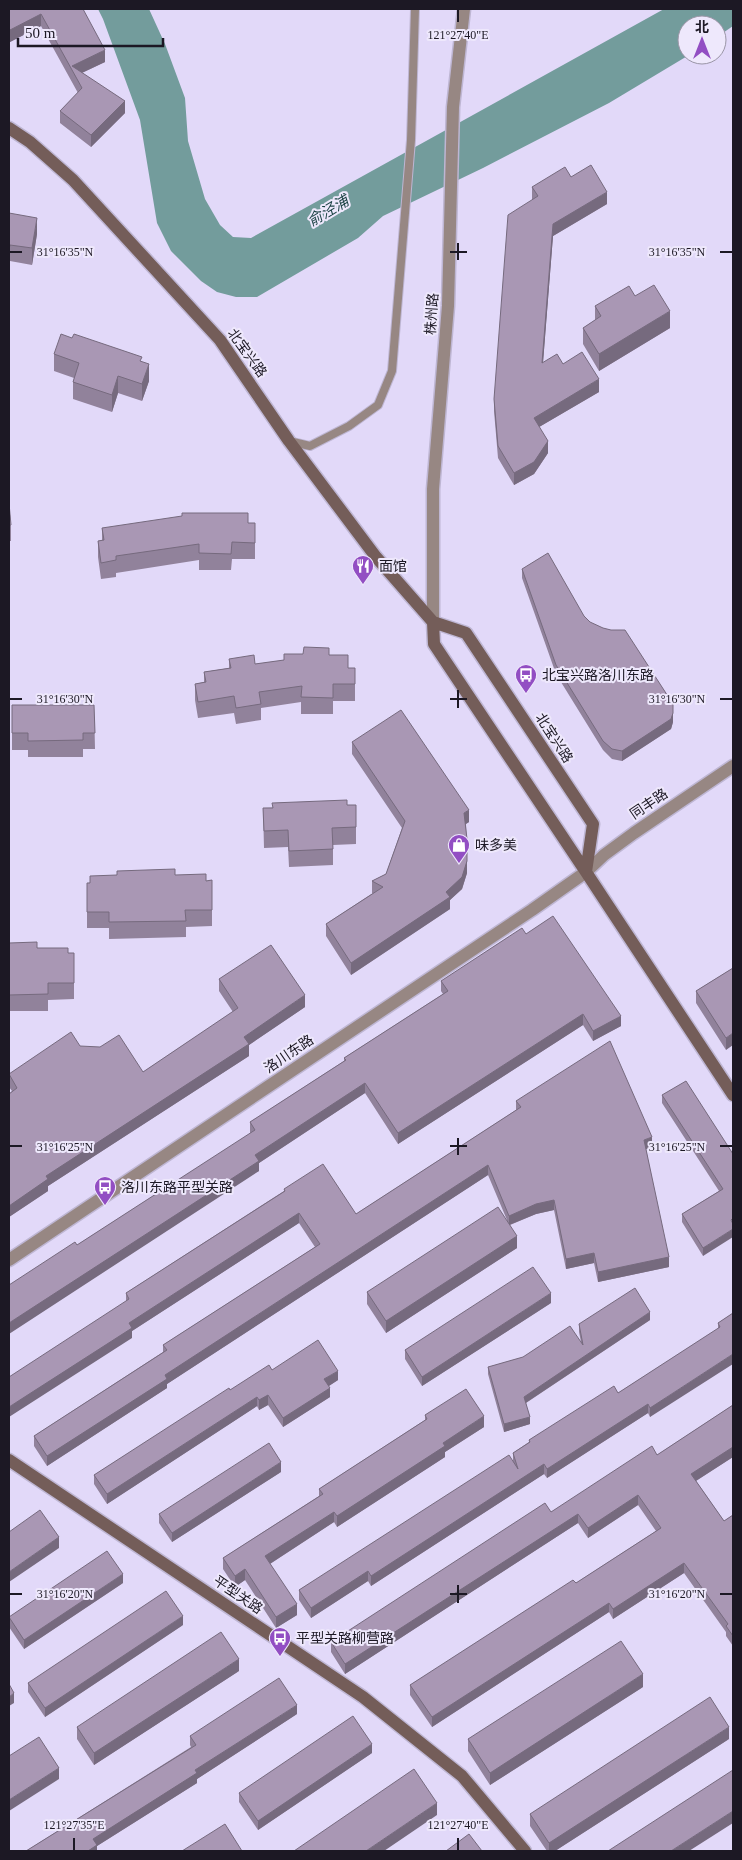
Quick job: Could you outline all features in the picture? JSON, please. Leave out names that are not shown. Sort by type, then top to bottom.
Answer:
[{"type":"street","name":"株州路","points":[[433,622],[433,489],[448,306],[453,107],[464,9]]},
{"type":"street","name":"北宝兴路","points":[[9,128],[30,142],[73,180],[220,340],[238,363],[289,441],[376,557],[433,622],[466,633],[592,824],[586,872]]},
{"type":"street","points":[[433,622],[434,644],[733,1095]]},
{"type":"street","name":"同丰路","points":[[586,872],[604,855],[634,833],[733,766]]},
{"type":"street","name":"洛川东路","points":[[9,1260],[586,872]]},
{"type":"street","name":"平型关路","points":[[9,1460],[363,1697],[462,1776],[525,1851]]},
{"type":"lane","points":[[289,441],[310,446],[349,426],[378,404],[392,371],[411,140],[416,9]]},
{"type":"water","name":"俞泾浦","points":[[98,9],[149,9],[165,44],[185,98],[188,141],[205,199],[220,225],[233,237],[251,238],[664,9],[733,9],[733,26],[727,30],[727,15],[677,15],[677,62],[609,103],[483,168],[383,216],[358,238],[257,297],[236,297],[217,292],[201,281],[171,251],[157,223],[140,120]]},
{"type":"building","points":[[9,9],[83,9],[105,50],[72,66],[125,101],[91,135],[60,111],[82,88],[41,14],[10,30]]},
{"type":"building","points":[[591,165],[607,192],[553,224],[542,363],[557,354],[563,364],[582,352],[599,379],[534,418],[548,441],[534,462],[514,473],[498,446],[494,399],[508,215],[538,196],[532,187],[565,167],[571,177]]},
{"type":"building","points":[[9,213],[37,218],[32,248],[10,245],[9,250]]},
{"type":"building","points":[[654,285],[670,311],[599,354],[583,328],[601,316],[595,306],[629,286],[635,296]]},
{"type":"building","points":[[61,334],[72,338],[74,334],[142,357],[140,361],[149,364],[142,384],[118,376],[112,395],[73,382],[79,363],[54,354]]},
{"type":"building","points":[[9,503],[11,525],[9,525]]},
{"type":"building","points":[[182,513],[248,513],[248,523],[255,523],[255,543],[232,542],[231,554],[199,553],[199,544],[116,556],[116,560],[101,563],[98,541],[104,540],[102,528],[182,516]]},
{"type":"building","points":[[548,553],[584,616],[590,622],[603,628],[625,630],[673,704],[671,719],[622,751],[612,749],[603,741],[556,665],[522,569]]},
{"type":"building","points":[[304,647],[329,648],[329,655],[348,655],[348,668],[355,668],[355,684],[333,684],[333,698],[301,697],[302,686],[259,692],[261,704],[236,708],[234,696],[198,702],[195,684],[206,682],[204,672],[231,668],[229,659],[254,655],[255,664],[284,660],[284,654],[303,654]]},
{"type":"building","points":[[12,705],[94,705],[95,733],[83,733],[83,740],[28,741],[28,733],[12,733]]},
{"type":"building","points":[[401,710],[469,810],[464,813],[467,861],[462,877],[446,892],[450,897],[351,963],[326,924],[383,887],[372,881],[386,874],[405,821],[352,742]]},
{"type":"building","points":[[347,800],[347,805],[356,805],[356,827],[332,828],[333,849],[289,851],[288,830],[264,831],[263,808],[273,808],[272,803]]},
{"type":"building","points":[[175,869],[175,875],[206,874],[206,881],[212,880],[212,910],[185,910],[186,921],[109,922],[109,912],[87,912],[87,883],[90,883],[90,876],[117,875],[117,871]]},
{"type":"building","points":[[553,916],[621,1016],[593,1031],[583,1014],[398,1133],[365,1083],[255,1155],[259,1161],[9,1323],[9,1285],[75,1242],[77,1245],[255,1130],[250,1122],[346,1060],[344,1058],[448,991],[441,981],[522,928],[526,934]]},
{"type":"building","points":[[37,942],[37,948],[68,948],[68,953],[74,953],[74,983],[48,983],[48,994],[9,995],[9,943]]},
{"type":"building","points":[[271,945],[305,995],[244,1037],[249,1044],[46,1176],[48,1179],[9,1206],[9,1094],[17,1088],[9,1074],[71,1032],[80,1046],[100,1047],[119,1035],[143,1072],[238,1008],[219,979]]},
{"type":"building","points":[[733,968],[733,1033],[726,1038],[696,991]]},
{"type":"building","points":[[610,1041],[652,1137],[644,1140],[669,1257],[598,1272],[594,1253],[566,1259],[554,1200],[536,1204],[509,1216],[488,1165],[165,1375],[167,1379],[47,1456],[34,1436],[167,1350],[163,1345],[320,1244],[299,1213],[129,1323],[132,1328],[9,1407],[9,1377],[129,1299],[126,1293],[285,1191],[284,1189],[323,1164],[356,1214],[521,1107],[516,1101]]},
{"type":"building","points":[[686,1081],[733,1154],[733,1218],[731,1220],[733,1229],[703,1248],[682,1214],[723,1189],[662,1095]]},
{"type":"building","points":[[498,1207],[517,1236],[386,1321],[367,1292]]},
{"type":"building","points":[[533,1267],[551,1293],[422,1377],[405,1350]]},
{"type":"building","points":[[635,1288],[650,1312],[524,1397],[530,1417],[504,1424],[488,1367],[523,1357],[570,1326],[583,1345],[579,1324]]},
{"type":"building","points":[[733,1313],[733,1354],[650,1408],[648,1404],[547,1469],[544,1464],[371,1576],[368,1571],[311,1608],[299,1590],[509,1455],[518,1469],[513,1453],[530,1442],[529,1440],[614,1386],[618,1393],[720,1327],[718,1323]]},
{"type":"building","points":[[318,1340],[338,1371],[324,1379],[330,1388],[283,1418],[268,1395],[259,1400],[257,1397],[107,1494],[94,1475],[229,1388],[230,1390],[269,1365],[272,1370]]},
{"type":"building","points":[[466,1389],[484,1416],[443,1443],[445,1446],[337,1516],[334,1512],[265,1556],[297,1604],[276,1617],[245,1569],[235,1576],[223,1558],[323,1494],[319,1489],[427,1419],[425,1415]]},
{"type":"building","points":[[733,1405],[733,1447],[691,1474],[724,1521],[733,1515],[733,1636],[726,1626],[728,1624],[684,1563],[613,1609],[609,1603],[432,1717],[410,1685],[573,1580],[576,1583],[661,1528],[638,1495],[588,1528],[578,1514],[345,1664],[331,1642],[545,1503],[551,1512],[652,1446],[657,1455]]},
{"type":"building","points":[[269,1443],[281,1462],[172,1533],[159,1514]]},
{"type":"building","points":[[40,1510],[59,1537],[9,1572],[9,1532]]},
{"type":"building","points":[[107,1551],[123,1574],[24,1640],[9,1617]]},
{"type":"building","points":[[166,1591],[183,1616],[45,1708],[28,1683]]},
{"type":"building","points":[[221,1632],[239,1659],[94,1753],[77,1727]]},
{"type":"building","points":[[621,1641],[643,1674],[490,1773],[468,1739]]},
{"type":"building","points":[[279,1678],[297,1705],[195,1770],[197,1773],[93,1839],[97,1845],[88,1851],[26,1851],[196,1745],[190,1736]]},
{"type":"building","points":[[9,1684],[14,1693],[9,1697]]},
{"type":"building","points":[[710,1697],[729,1727],[549,1843],[530,1814]]},
{"type":"building","points":[[353,1716],[372,1744],[258,1821],[239,1793]]},
{"type":"building","points":[[39,1737],[59,1768],[9,1800],[9,1756]]},
{"type":"building","points":[[414,1769],[437,1803],[366,1851],[294,1851]]},
{"type":"building","points":[[733,1770],[733,1811],[671,1851],[608,1851]]},
{"type":"building","points":[[225,1824],[242,1851],[182,1851]]},
{"type":"building","points":[[469,1834],[482,1851],[446,1851]]},
{"type":"place","name":"面馆","points":[[363,585]]},
{"type":"place","name":"北宝兴路洛川东路","points":[[526,694]]},
{"type":"place","name":"味多美","points":[[459,864]]},
{"type":"place","name":"洛川东路平型关路","points":[[105,1206]]},
{"type":"place","name":"平型关路柳营路","points":[[280,1657]]}]
